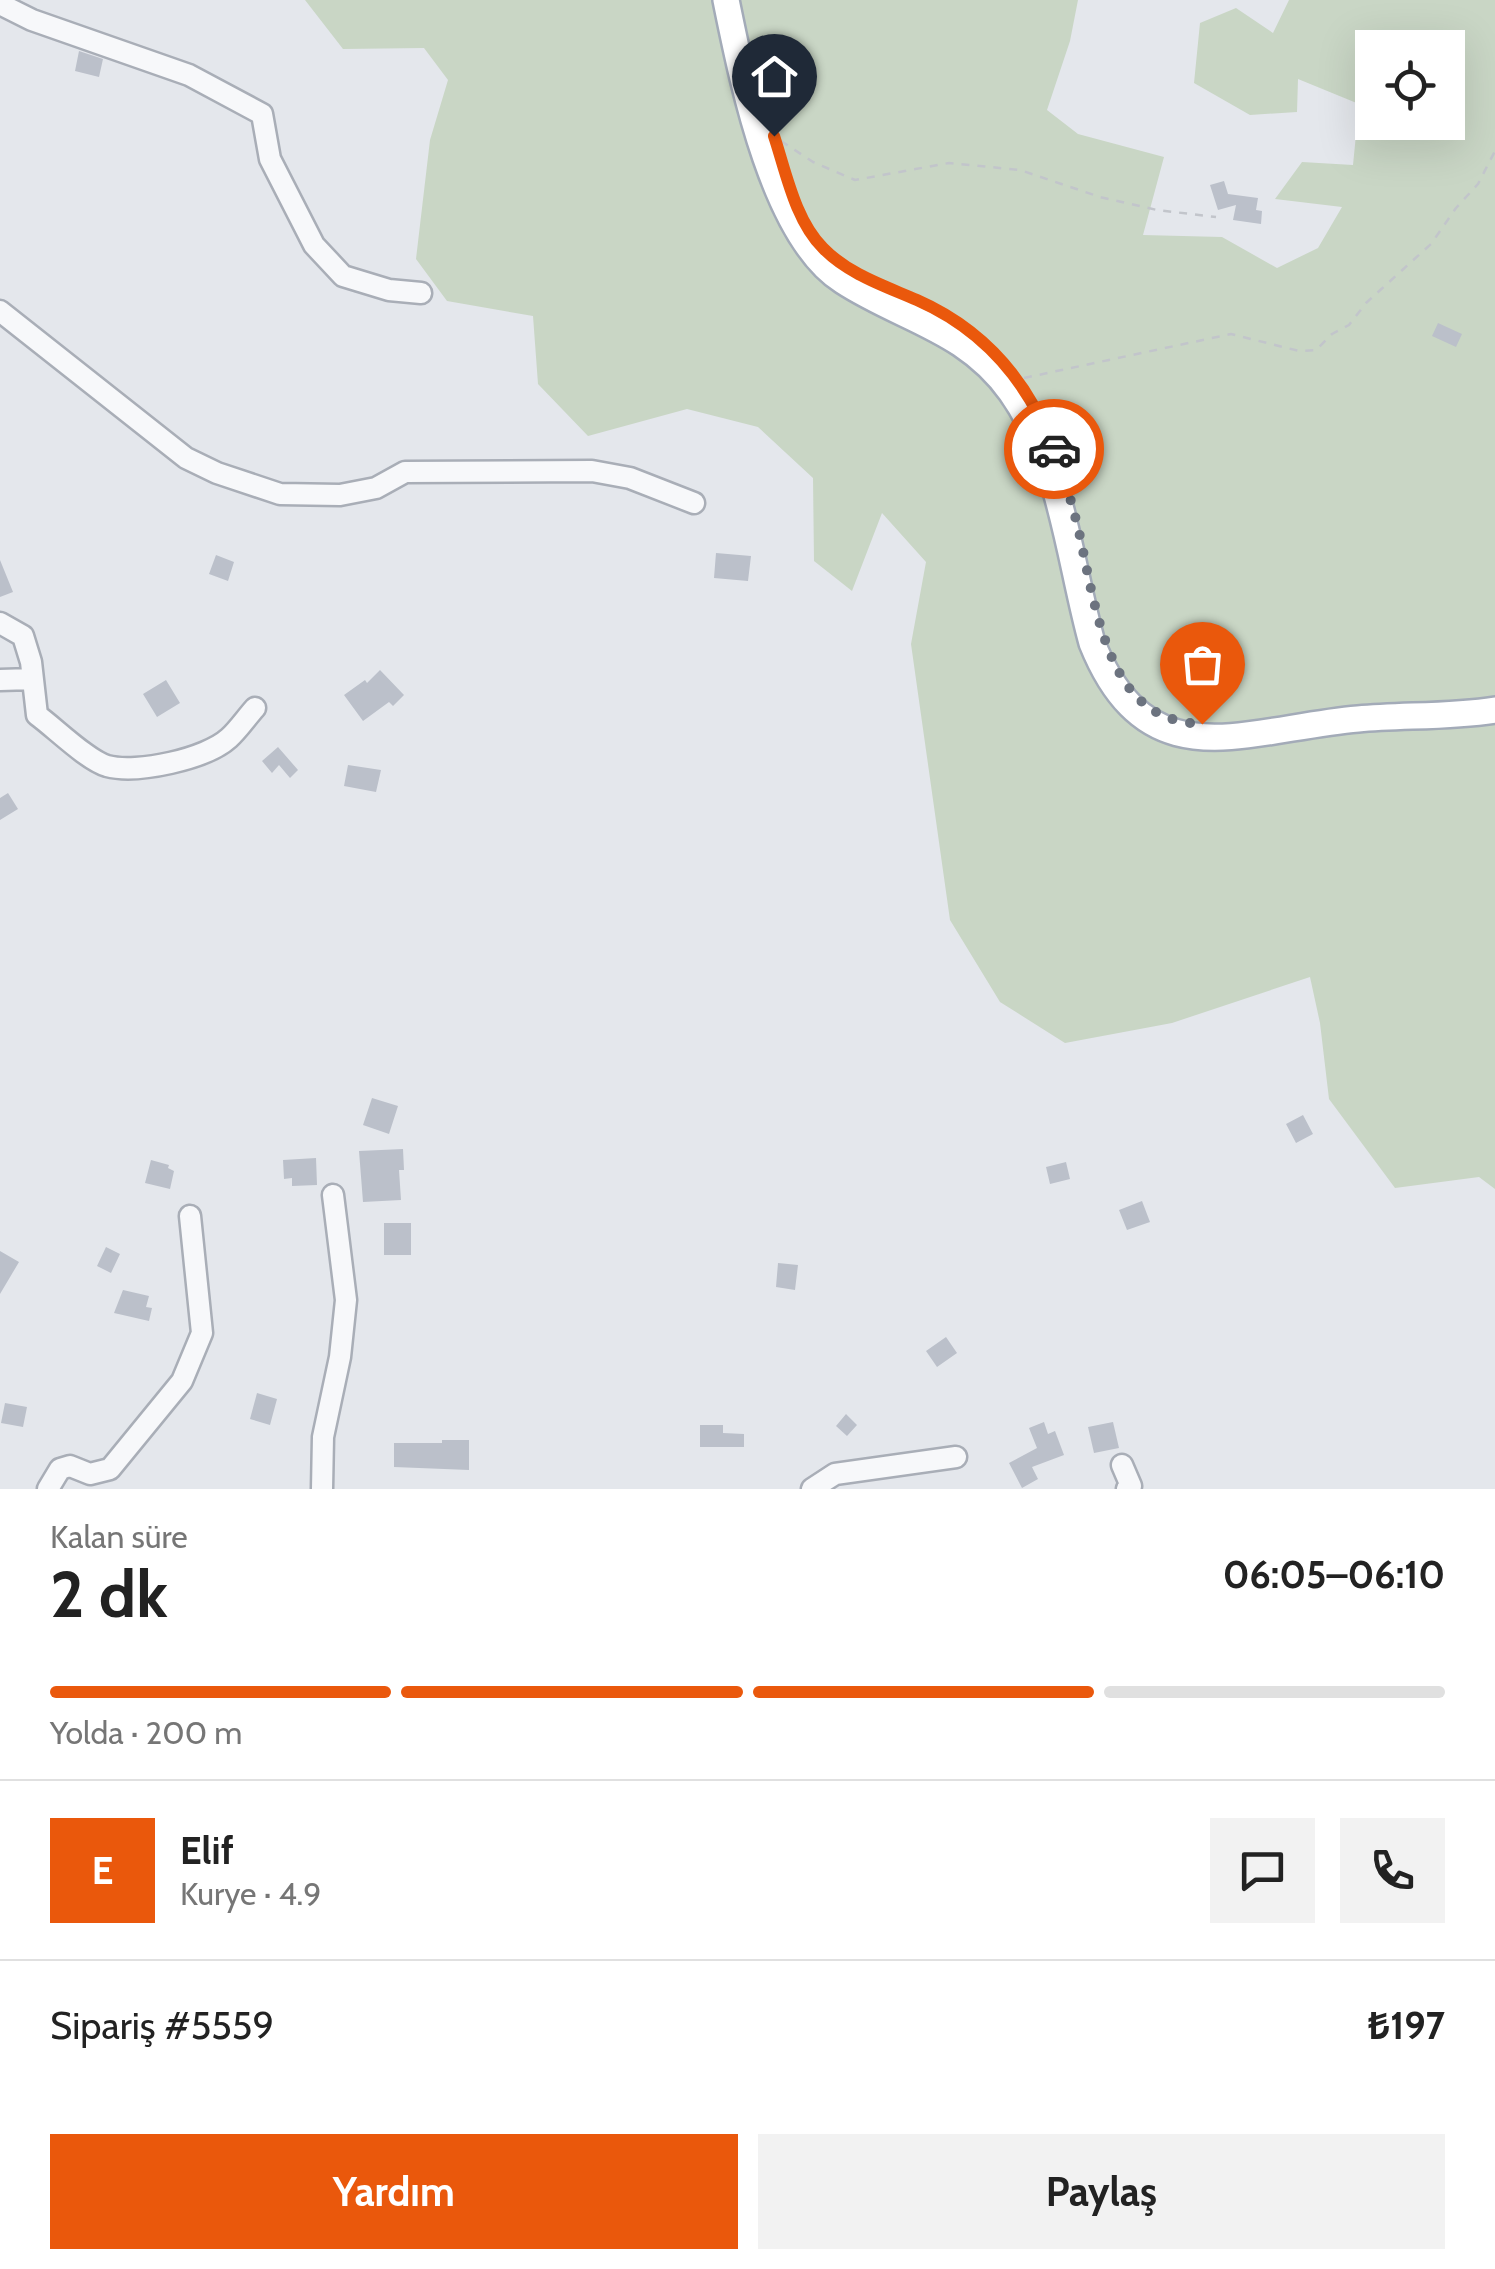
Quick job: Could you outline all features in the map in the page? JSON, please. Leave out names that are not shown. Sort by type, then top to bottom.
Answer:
[{"type":"main road","points":[[726,0],[746,90],[765,151],[782,200],[807,247],[842,281],[968,348],[1001,380],[1024,413],[1047,462],[1092,644],[1102,669],[1128,706],[1162,729],[1205,738],[1356,719],[1495,710]]},
{"type":"main road","points":[[739,0],[774,136],[806,226],[820,246],[860,274],[949,316],[1018,379],[1038,409],[1068,491],[1108,648],[1130,689],[1152,710],[1184,724],[1219,724],[1495,694]]},
{"type":"street","points":[[0,4],[32,20],[189,76],[262,114],[270,159],[314,245],[342,276],[389,290],[421,293]]},
{"type":"street","points":[[0,311],[186,458],[280,494],[340,496],[376,488],[404,472],[592,471],[630,478],[694,503]]},
{"type":"street","points":[[0,623],[23,636],[37,715],[104,766],[126,769],[166,764],[205,751],[227,741],[255,708]]},
{"type":"street","points":[[0,680],[32,678]]},
{"type":"street","points":[[322,1489],[323,1437],[340,1357],[346,1300],[333,1195]]},
{"type":"street","points":[[48,1489],[60,1468],[70,1466],[90,1474],[110,1468],[182,1380],[202,1333],[190,1216]]},
{"type":"street","points":[[812,1489],[835,1474],[956,1457]]},
{"type":"street","points":[[1122,1465],[1131,1486],[1127,1489]]},
{"type":"path","points":[[774,136],[813,162],[856,180],[949,163],[1020,170],[1157,210],[1216,217]]},
{"type":"path","points":[[1018,379],[1231,334],[1299,351],[1316,350],[1332,334],[1349,325],[1366,303],[1431,244],[1478,184],[1495,151]]},
{"type":"green space","points":[[305,0],[1078,0],[1070,41],[1047,110],[1078,134],[1164,157],[1143,235],[1222,237],[1277,268],[1318,248],[1342,207],[1275,199],[1302,162],[1353,165],[1355,140],[1465,140],[1465,30],[1355,30],[1355,102],[1298,79],[1297,112],[1250,115],[1194,83],[1200,23],[1236,8],[1273,33],[1289,0],[1495,0],[1495,1189],[1479,1177],[1395,1188],[1329,1099],[1310,977],[1172,1023],[1065,1043],[1000,1002],[950,920],[911,644],[926,562],[882,513],[852,591],[814,561],[813,478],[758,427],[687,409],[588,436],[538,384],[533,316],[447,301],[416,259],[430,140],[448,80],[424,48],[343,49]]},
{"type":"building","points":[[79,51],[103,59],[99,77],[75,71]]},
{"type":"building","points":[[1224,181],[1228,194],[1258,198],[1256,210],[1262,211],[1261,224],[1233,220],[1236,205],[1218,210],[1210,185]]},
{"type":"building","points":[[1438,323],[1462,334],[1456,347],[1432,336]]},
{"type":"building","points":[[716,553],[751,556],[748,581],[714,578]]},
{"type":"building","points":[[216,555],[234,562],[228,581],[209,574]]},
{"type":"building","points":[[0,560],[13,592],[0,597]]},
{"type":"building","points":[[380,670],[404,695],[393,706],[389,702],[363,721],[344,695],[365,680],[367,683]]},
{"type":"building","points":[[166,680],[180,703],[157,717],[143,694]]},
{"type":"building","points":[[278,747],[298,770],[290,778],[279,765],[272,773],[262,761]]},
{"type":"building","points":[[348,765],[381,770],[376,792],[344,786]]},
{"type":"building","points":[[8,793],[18,809],[0,820],[0,798]]},
{"type":"building","points":[[372,1098],[398,1106],[389,1134],[363,1125]]},
{"type":"building","points":[[1303,1115],[1313,1134],[1296,1143],[1286,1124]]},
{"type":"building","points":[[403,1149],[404,1170],[399,1170],[401,1200],[363,1202],[359,1151]]},
{"type":"building","points":[[316,1158],[317,1185],[292,1186],[292,1178],[284,1179],[283,1160]]},
{"type":"building","points":[[151,1160],[169,1165],[174,1171],[170,1189],[145,1183]]},
{"type":"building","points":[[1066,1162],[1070,1179],[1050,1184],[1046,1167]]},
{"type":"building","points":[[1142,1201],[1150,1222],[1127,1230],[1119,1210]]},
{"type":"building","points":[[384,1223],[411,1223],[411,1255],[384,1255]]},
{"type":"building","points":[[106,1247],[120,1254],[111,1273],[97,1266]]},
{"type":"building","points":[[0,1251],[19,1262],[0,1294]]},
{"type":"building","points":[[778,1263],[798,1265],[795,1290],[776,1287]]},
{"type":"building","points":[[123,1290],[149,1296],[149,1321],[114,1313]]},
{"type":"building","points":[[946,1337],[957,1353],[937,1367],[926,1351]]},
{"type":"building","points":[[257,1393],[277,1399],[270,1425],[250,1419]]},
{"type":"building","points":[[5,1403],[27,1407],[23,1427],[1,1423]]},
{"type":"building","points":[[846,1414],[857,1425],[847,1436],[836,1426]]},
{"type":"building","points":[[1044,1422],[1048,1434],[1055,1431],[1064,1455],[1032,1467],[1038,1479],[1022,1488],[1009,1463],[1037,1448],[1029,1428]]},
{"type":"building","points":[[1113,1422],[1119,1448],[1094,1453],[1088,1427]]},
{"type":"building","points":[[700,1425],[723,1425],[723,1433],[744,1434],[744,1447],[700,1447]]},
{"type":"building","points":[[469,1440],[469,1470],[394,1467],[394,1443]]},
{"type":"way so far","points":[[1054,449],[1108,648],[1130,689],[1152,710],[1168,718],[1184,724],[1202,724]]},
{"type":"route","points":[[774,136],[806,226],[820,246],[850,269],[949,316],[986,346],[1022,383],[1038,409],[1054,449]]}]
